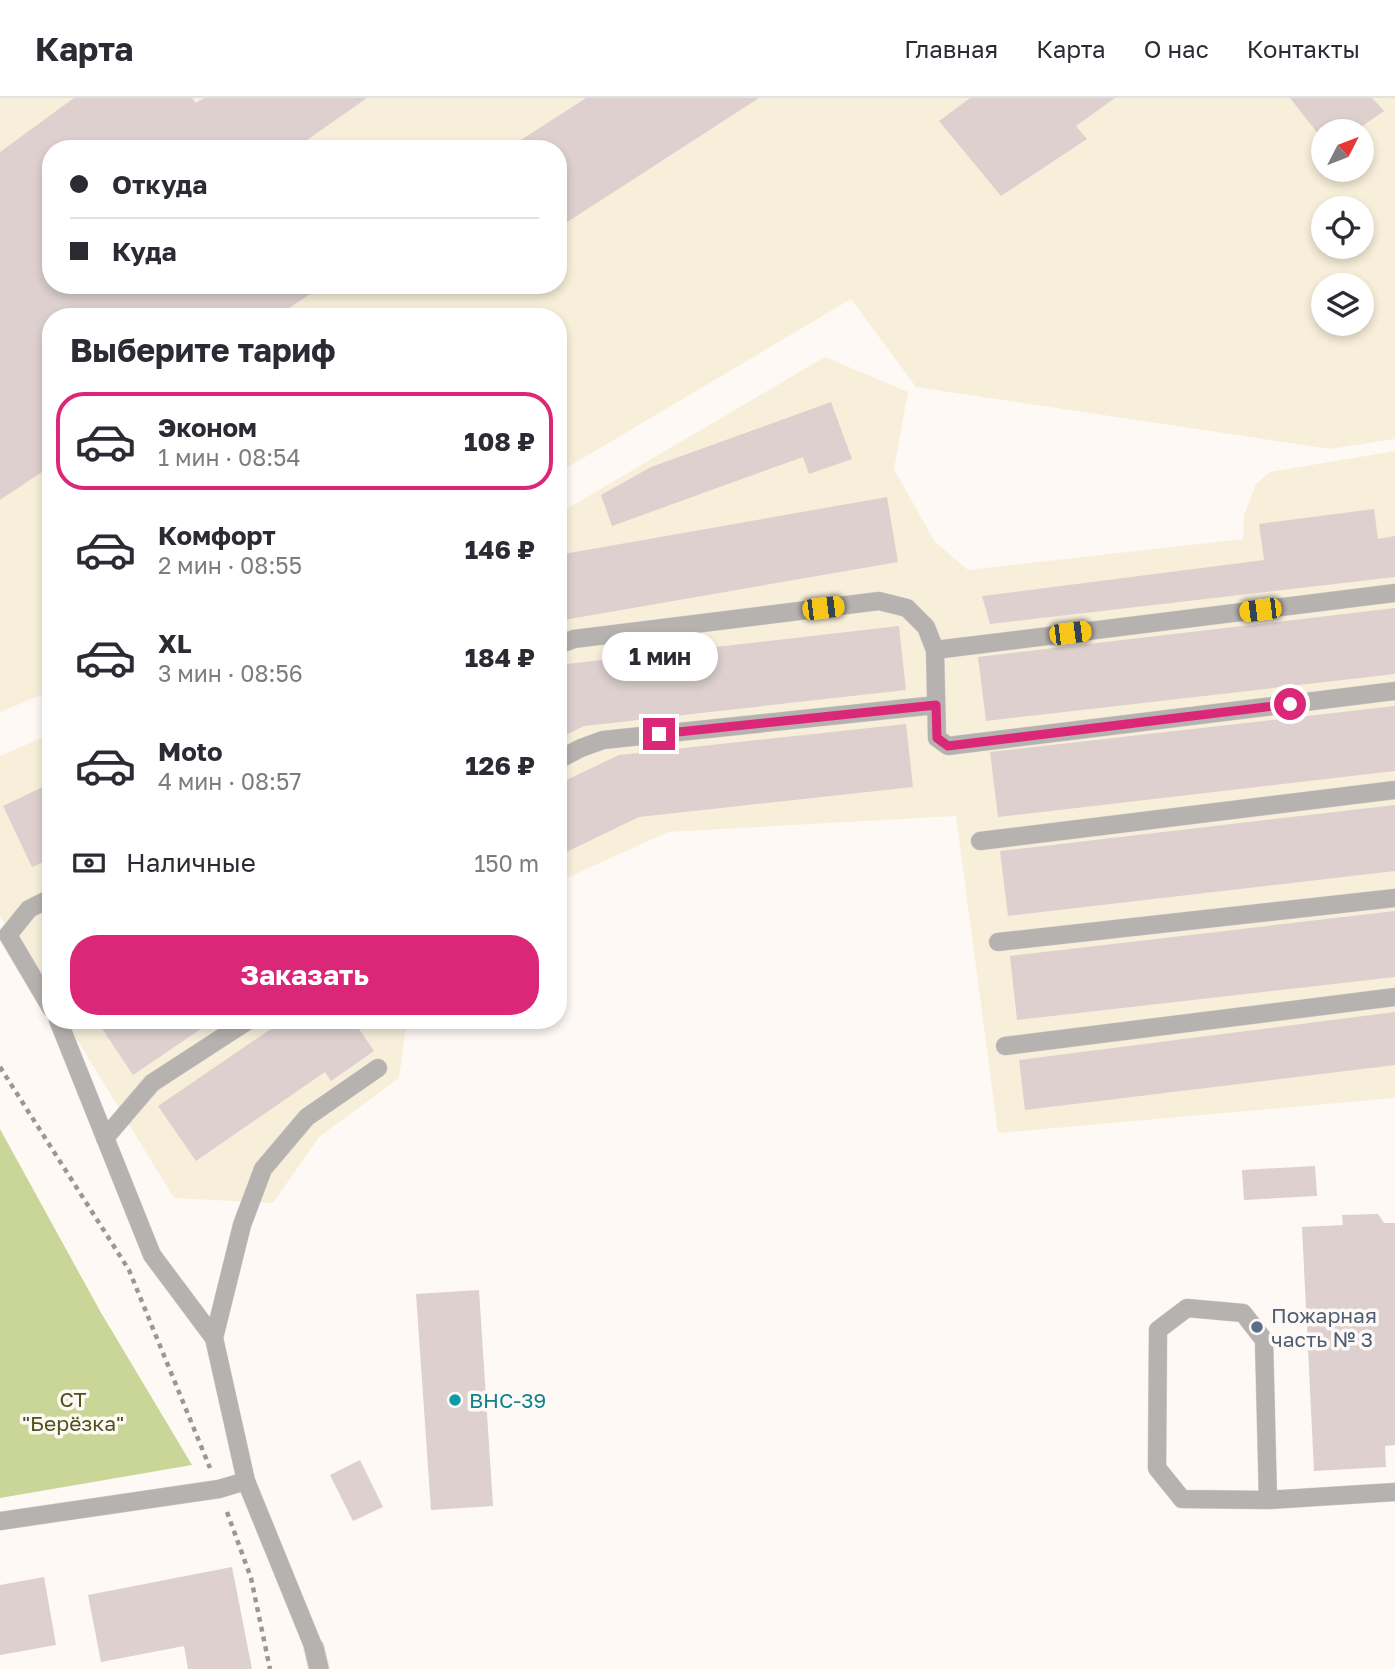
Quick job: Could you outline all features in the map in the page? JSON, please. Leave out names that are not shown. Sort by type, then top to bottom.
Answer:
[{"type":"street","points":[[314,1648],[319,1669]]},
{"type":"lane","points":[[935,650],[1395,593]]},
{"type":"lane","points":[[567,642],[879,601],[907,608],[926,627],[935,650],[937,738],[948,746],[1395,691]]},
{"type":"lane","points":[[567,755],[603,740],[936,705]]},
{"type":"lane","points":[[980,841],[1395,790]]},
{"type":"lane","points":[[998,942],[1395,898]]},
{"type":"lane","points":[[42,902],[29,909],[8,935],[42,993]]},
{"type":"lane","points":[[1005,1046],[1395,997]]},
{"type":"lane","points":[[65,1029],[152,1255],[214,1338],[246,1481],[314,1648]]},
{"type":"lane","points":[[105,1138],[152,1083],[234,1029]]},
{"type":"lane","points":[[214,1338],[242,1225],[263,1169],[307,1117],[378,1068]]},
{"type":"lane","points":[[1268,1500],[1264,1340],[1243,1313],[1186,1308],[1158,1330],[1157,1468],[1182,1499],[1268,1500],[1395,1492]]},
{"type":"lane","points":[[0,1521],[219,1489],[246,1481]]},
{"type":"path","points":[[0,1067],[128,1270],[219,1489],[251,1578],[270,1669]]},
{"type":"shaded area","points":[[0,98],[1395,98],[1395,439],[1330,449],[916,387],[851,299],[567,468],[567,308],[42,308],[42,695],[0,712]]},
{"type":"shaded area","points":[[825,357],[908,392],[894,469],[935,542],[968,570],[1243,539],[1244,515],[1256,484],[1270,472],[1395,451],[1395,1098],[998,1133],[956,816],[668,832],[567,878],[567,509]]},
{"type":"shaded area","points":[[42,738],[42,984],[0,916],[0,756]]},
{"type":"shaded area","points":[[71,1029],[406,1029],[399,1078],[319,1137],[273,1203],[174,1198]]},
{"type":"green space","name":"СТ \"Берёзка\"","points":[[0,1129],[100,1311],[192,1465],[0,1498]]},
{"type":"building","points":[[74,98],[192,98],[196,103],[204,98],[367,98],[307,140],[42,140],[42,294],[310,294],[289,308],[42,308],[42,472],[0,500],[0,152]]},
{"type":"building","points":[[586,98],[759,98],[567,222],[567,140],[521,140]]},
{"type":"building","points":[[970,98],[1115,98],[1076,126],[1087,139],[1001,196],[939,121]]},
{"type":"building","points":[[1290,98],[1372,98],[1384,111],[1372,119],[1311,119],[1311,125]]},
{"type":"building","points":[[831,402],[852,459],[809,474],[803,457],[612,526],[601,495],[651,467]]},
{"type":"building","points":[[887,497],[898,562],[567,619],[567,553]]},
{"type":"building","points":[[1374,509],[1378,539],[1395,536],[1395,577],[990,624],[982,596],[1264,560],[1259,524]]},
{"type":"building","points":[[1395,608],[1395,674],[986,721],[978,657]]},
{"type":"building","points":[[899,626],[906,690],[584,726],[567,734],[567,664]]},
{"type":"building","points":[[1395,706],[1395,771],[998,817],[990,752]]},
{"type":"building","points":[[906,724],[913,787],[639,817],[567,852],[567,780],[619,755]]},
{"type":"building","points":[[42,787],[42,863],[32,867],[3,806]]},
{"type":"building","points":[[1395,805],[1395,871],[1008,916],[1000,851]]},
{"type":"building","points":[[1395,911],[1395,977],[1017,1020],[1010,956]]},
{"type":"building","points":[[1395,1012],[1395,1065],[1025,1110],[1019,1060]]},
{"type":"building","points":[[102,1029],[201,1029],[133,1075]]},
{"type":"building","points":[[271,1029],[359,1029],[374,1051],[331,1081],[325,1072],[196,1161],[158,1106]]},
{"type":"building","points":[[1315,1166],[1317,1196],[1244,1200],[1242,1170]]},
{"type":"building","points":[[1378,1214],[1384,1223],[1395,1223],[1395,1445],[1385,1446],[1386,1467],[1314,1471],[1302,1227],[1343,1225],[1342,1215]]},
{"type":"building","name":"ВНС-39","points":[[479,1290],[493,1506],[431,1510],[416,1294]]},
{"type":"building","points":[[360,1460],[383,1507],[353,1521],[330,1475]]},
{"type":"building","points":[[232,1567],[252,1669],[188,1669],[184,1646],[101,1662],[88,1595]]},
{"type":"building","points":[[44,1577],[56,1645],[0,1655],[0,1585]]},
{"type":"place","name":"Пожарная часть № 3","points":[[1257,1327]]},
{"type":"place","name":"ВНС-39","points":[[455,1400]]},
{"type":"route","points":[[659,734],[936,705],[937,738],[948,746],[1290,704]]}]
